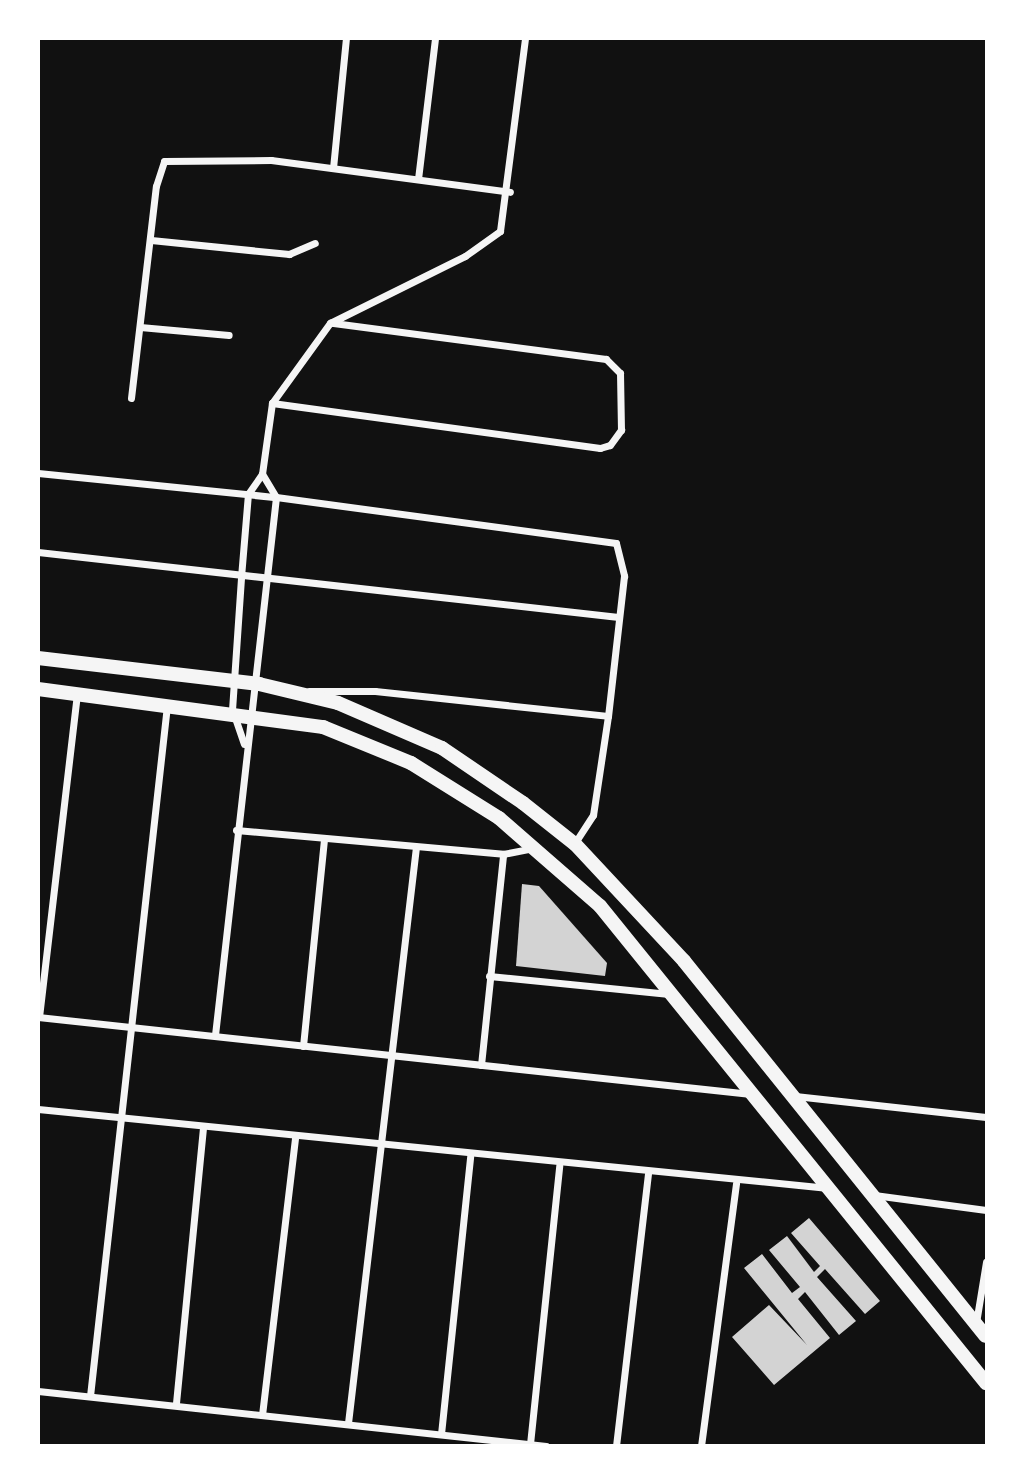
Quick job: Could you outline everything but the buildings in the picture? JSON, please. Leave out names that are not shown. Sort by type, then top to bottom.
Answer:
[{"type":"main road","points":[[38,658],[258,684],[299,692],[442,748],[575,844],[684,961],[790,1096],[874,1195],[986,1336]]},
{"type":"main road","points":[[38,689],[255,713],[323,727],[411,763],[537,847],[600,906],[986,1383]]},
{"type":"street","points":[[333,168],[346,38]]},
{"type":"street","points":[[418,179],[435,38]]},
{"type":"street","points":[[244,744],[232,710],[241,577],[248,494],[262,474],[272,403],[330,323],[486,244],[500,231],[510,192],[525,38]]},
{"type":"street","points":[[131,398],[164,160],[190,156],[333,168],[510,192]]},
{"type":"street","points":[[151,240],[289,254],[315,243]]},
{"type":"street","points":[[272,403],[610,445],[621,430],[620,373],[606,359],[577,353],[330,323]]},
{"type":"street","points":[[140,327],[229,335]]},
{"type":"street","points":[[38,473],[276,497],[608,539],[624,559],[608,716],[593,815],[575,844]]},
{"type":"street","points":[[215,1035],[244,744],[255,713],[276,497],[262,474]]},
{"type":"street","points":[[38,552],[241,577],[618,617]]},
{"type":"street","points":[[299,692],[375,691],[608,716]]},
{"type":"street","points":[[77,693],[39,1017],[752,1094]]},
{"type":"street","points":[[90,1396],[127,1025],[167,704]]},
{"type":"street","points":[[236,830],[503,854],[537,847]]},
{"type":"street","points":[[303,1045],[324,838]]},
{"type":"street","points":[[348,1423],[416,847]]},
{"type":"street","points":[[481,1065],[503,854]]},
{"type":"street","points":[[489,976],[673,994]]},
{"type":"street","points":[[790,1096],[986,1117]]},
{"type":"street","points":[[38,1109],[559,1166],[736,1183],[828,1188]]},
{"type":"street","points":[[176,1403],[203,1128]]},
{"type":"street","points":[[262,1415],[295,1138]]},
{"type":"street","points":[[441,1434],[470,1157]]},
{"type":"street","points":[[530,1444],[559,1166]]},
{"type":"street","points":[[616,1446],[648,1174]]},
{"type":"street","points":[[701,1446],[708,1422],[736,1183]]},
{"type":"street","points":[[874,1195],[986,1210]]},
{"type":"street","points":[[976,1323],[986,1262]]},
{"type":"street","points":[[38,1391],[176,1403],[546,1446]]}]
